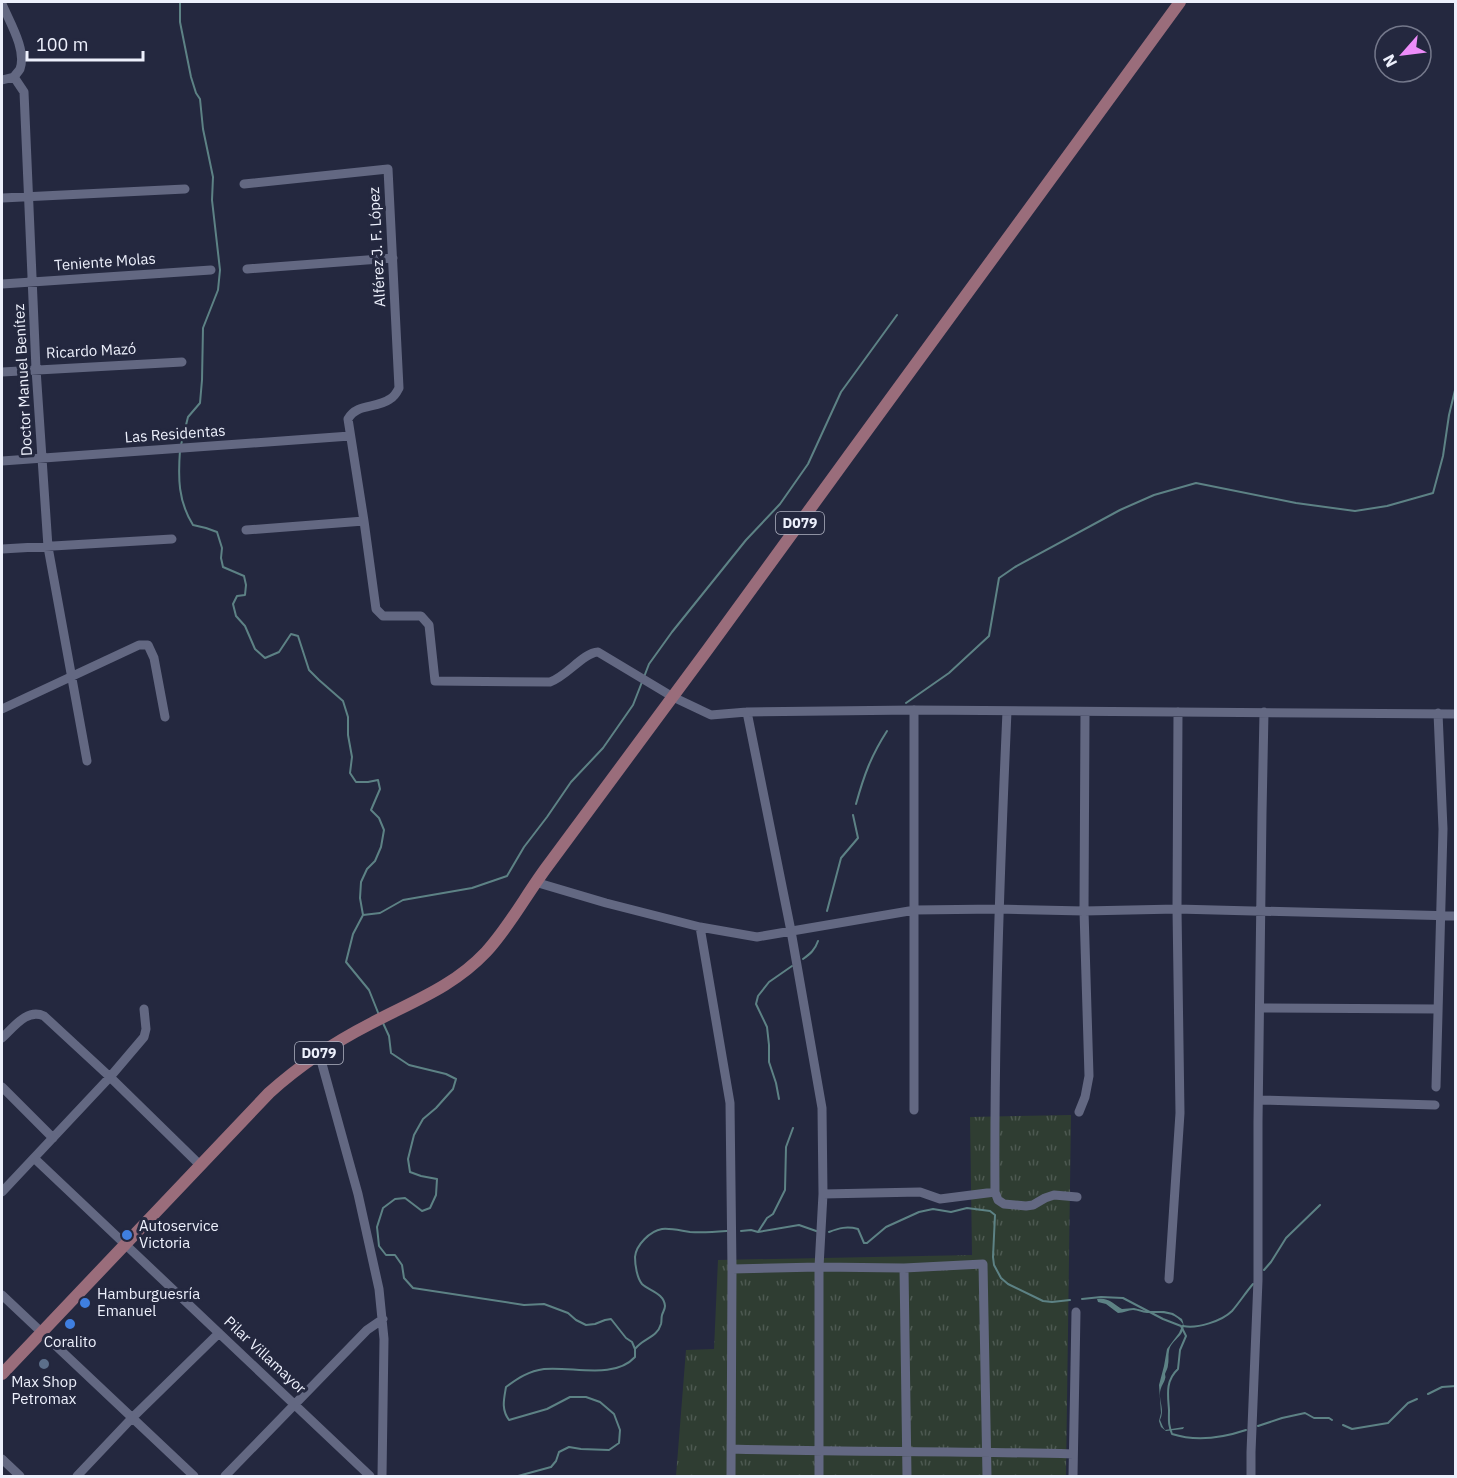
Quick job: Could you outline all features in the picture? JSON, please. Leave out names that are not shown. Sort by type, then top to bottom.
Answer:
[{"type":"main road","name":"D079","points":[[2,1374],[269,1094],[299,1067],[341,1039],[444,986],[479,958],[506,927],[535,882],[673,697],[1180,2]]},
{"type":"street","points":[[2,4],[19,42],[21,57],[20,70],[14,77],[2,80]]},
{"type":"street","name":"Doctor Manuel Benítez","points":[[14,77],[24,92],[36,369],[48,547],[87,761]]},
{"type":"street","name":"Alférez J. F. López","points":[[244,184],[388,169],[399,388],[392,398],[352,413],[348,419],[350,436]]},
{"type":"street","points":[[2,198],[185,189]]},
{"type":"street","points":[[247,269],[393,258]]},
{"type":"street","name":"Teniente Molas","points":[[2,284],[211,270]]},
{"type":"street","name":"Ricardo Mazó","points":[[2,372],[182,362]]},
{"type":"street","points":[[350,436],[376,609],[383,616],[421,616],[429,625],[435,681],[550,682],[558,679],[591,652],[598,652],[673,697],[711,714],[914,711],[1455,714]]},
{"type":"street","name":"Las Residentas","points":[[2,461],[350,436]]},
{"type":"street","points":[[246,530],[364,521]]},
{"type":"street","points":[[2,549],[172,539]]},
{"type":"street","points":[[2,709],[138,645],[148,645],[154,658],[165,717]]},
{"type":"street","points":[[914,711],[914,1110]]},
{"type":"street","points":[[1007,711],[998,909],[994,1111],[995,1191],[998,1200],[1004,1204],[1026,1206],[1054,1196],[1077,1197]]},
{"type":"street","points":[[747,712],[791,931],[822,1108],[819,1476]]},
{"type":"street","points":[[1078,1112],[1085,1097],[1089,1076],[1084,911],[1085,712]]},
{"type":"street","points":[[1169,1279],[1180,1113],[1177,909],[1178,712]]},
{"type":"street","points":[[1251,1476],[1258,1280],[1258,1100],[1264,712]]},
{"type":"street","points":[[1436,1088],[1443,829],[1438,713]]},
{"type":"street","points":[[535,882],[700,927],[757,937],[915,910],[1177,909],[1455,916]]},
{"type":"street","points":[[700,927],[730,1103],[731,1476]]},
{"type":"street","points":[[1260,1008],[1438,1009]]},
{"type":"street","points":[[2,1192],[110,1077],[144,1037],[146,1029],[144,1009]]},
{"type":"street","points":[[2,1038],[30,1014],[38,1013],[44,1016],[201,1166]]},
{"type":"street","points":[[319,1053],[358,1194],[379,1289],[384,1339],[382,1476]]},
{"type":"street","points":[[2,1087],[53,1138]]},
{"type":"street","points":[[1258,1100],[1435,1105]]},
{"type":"street","name":"Pilar Villamayor","points":[[34,1158],[370,1476]]},
{"type":"street","points":[[823,1194],[920,1192],[940,1199],[995,1191]]},
{"type":"street","points":[[732,1269],[904,1268],[983,1264],[987,1476]]},
{"type":"street","points":[[904,1268],[907,1476]]},
{"type":"street","points":[[2,1295],[194,1476]]},
{"type":"street","points":[[1073,1476],[1076,1312]]},
{"type":"street","points":[[225,1476],[367,1330],[383,1318]]},
{"type":"street","points":[[77,1476],[132,1418],[219,1333]]},
{"type":"street","points":[[731,1449],[1073,1454]]},
{"type":"street","points":[[2,1459],[20,1476]]},
{"type":"green space","points":[[1071,1115],[1066,1476],[676,1476],[686,1350],[714,1349],[718,1260],[972,1255],[970,1117]]},
{"type":"shaded area","points":[[1097,1299],[1108,1300],[1122,1309],[1164,1311],[1173,1313],[1182,1319],[1184,1325],[1183,1329],[1170,1347],[1168,1366],[1160,1390],[1162,1413],[1160,1420],[1165,1430],[1184,1427],[1183,1429],[1166,1431],[1161,1427],[1159,1421],[1161,1413],[1159,1385],[1167,1349],[1183,1324],[1176,1317],[1167,1314],[1133,1310],[1118,1313],[1106,1304],[1098,1302]]},
{"type":"waterway","points":[[180,2],[180,22],[191,77],[200,99],[203,129],[213,177],[212,200],[220,270],[218,290],[203,328],[200,403],[188,417],[181,445]]},
{"type":"waterway","points":[[644,677],[649,664],[672,632],[746,540],[780,504],[808,464],[841,392],[897,315]]},
{"type":"waterway","points":[[906,703],[949,673],[989,636],[999,578],[1120,510],[1154,495],[1196,483],[1296,503],[1355,511],[1387,506],[1433,493],[1443,456],[1456,386]]},
{"type":"waterway","points":[[180,450],[179,480],[184,507],[193,525],[217,532],[222,548],[223,567],[244,576],[245,595],[237,596],[233,604],[236,616],[245,626],[255,649],[265,658],[279,652],[291,634],[298,636],[309,670],[343,701],[348,717],[352,757],[350,773],[356,782],[378,780],[380,789],[371,810],[379,818],[384,830],[381,847],[375,861],[367,869],[361,882],[360,898],[363,915],[353,934],[346,962],[369,990],[379,1015]]},
{"type":"waterway","points":[[363,915],[380,913],[403,900],[472,888],[507,876],[524,847],[571,782],[603,748],[633,705],[642,682]]},
{"type":"waterway","points":[[856,804],[868,766],[887,731]]},
{"type":"waterway","points":[[827,911],[841,858],[858,838],[853,815]]},
{"type":"waterway","points":[[803,959],[812,952],[818,941]]},
{"type":"waterway","points":[[779,1099],[769,1062],[767,1027],[756,1004],[758,996],[769,982],[792,966]]},
{"type":"waterway","points":[[383,1023],[389,1036],[391,1053],[409,1065],[446,1074],[456,1079],[453,1089],[423,1119],[414,1135],[408,1159],[410,1172],[437,1179],[436,1195],[430,1208],[422,1211],[405,1198],[395,1199],[383,1208],[377,1227],[379,1246],[386,1255],[395,1255],[402,1265],[404,1278],[413,1288],[524,1305],[544,1304],[568,1313],[586,1325],[611,1319],[632,1342],[635,1349],[635,1357],[616,1368],[604,1370],[544,1369],[524,1375],[506,1387],[504,1408],[509,1420],[547,1409],[570,1397],[586,1397],[600,1402],[614,1414],[620,1430],[619,1443],[609,1450],[569,1447],[559,1452],[551,1467],[518,1476]]},
{"type":"waterway","points":[[758,1232],[767,1218],[773,1214],[785,1190],[786,1147],[793,1128]]},
{"type":"waterway","points":[[1264,1270],[1286,1238],[1320,1205]]},
{"type":"waterway","points":[[829,1232],[843,1228],[858,1229],[864,1243],[867,1243],[886,1227],[919,1212],[933,1209],[951,1212],[967,1208],[990,1211],[995,1215],[994,1265],[1001,1278],[1008,1284],[1043,1301],[1070,1300]]},
{"type":"waterway","points":[[741,1231],[758,1232],[799,1225],[819,1232]]},
{"type":"waterway","points":[[635,1349],[659,1329],[665,1306],[662,1298],[642,1284],[639,1278],[635,1257],[641,1243],[648,1236],[662,1229],[695,1232],[728,1231]]},
{"type":"waterway","points":[[1183,1326],[1202,1325],[1222,1318],[1232,1311],[1253,1284]]},
{"type":"waterway","points":[[1082,1299],[1123,1298],[1181,1326],[1186,1336],[1180,1350],[1178,1369],[1171,1378],[1168,1388],[1169,1422],[1172,1434],[1191,1438],[1209,1438],[1246,1430]]},
{"type":"waterway","points":[[1428,1394],[1442,1387],[1456,1386]]},
{"type":"waterway","points":[[1343,1425],[1352,1429],[1388,1423],[1408,1403],[1417,1399]]},
{"type":"waterway","points":[[1258,1426],[1305,1413],[1314,1418],[1332,1420]]},
{"type":"place","name":"Autoservice Victoria","points":[[127,1235]]},
{"type":"place","name":"Hamburguesría Emanuel","points":[[85,1303]]},
{"type":"place","name":"Coralito","points":[[70,1324]]},
{"type":"place","name":"Max Shop Petromax","points":[[44,1364]]}]
